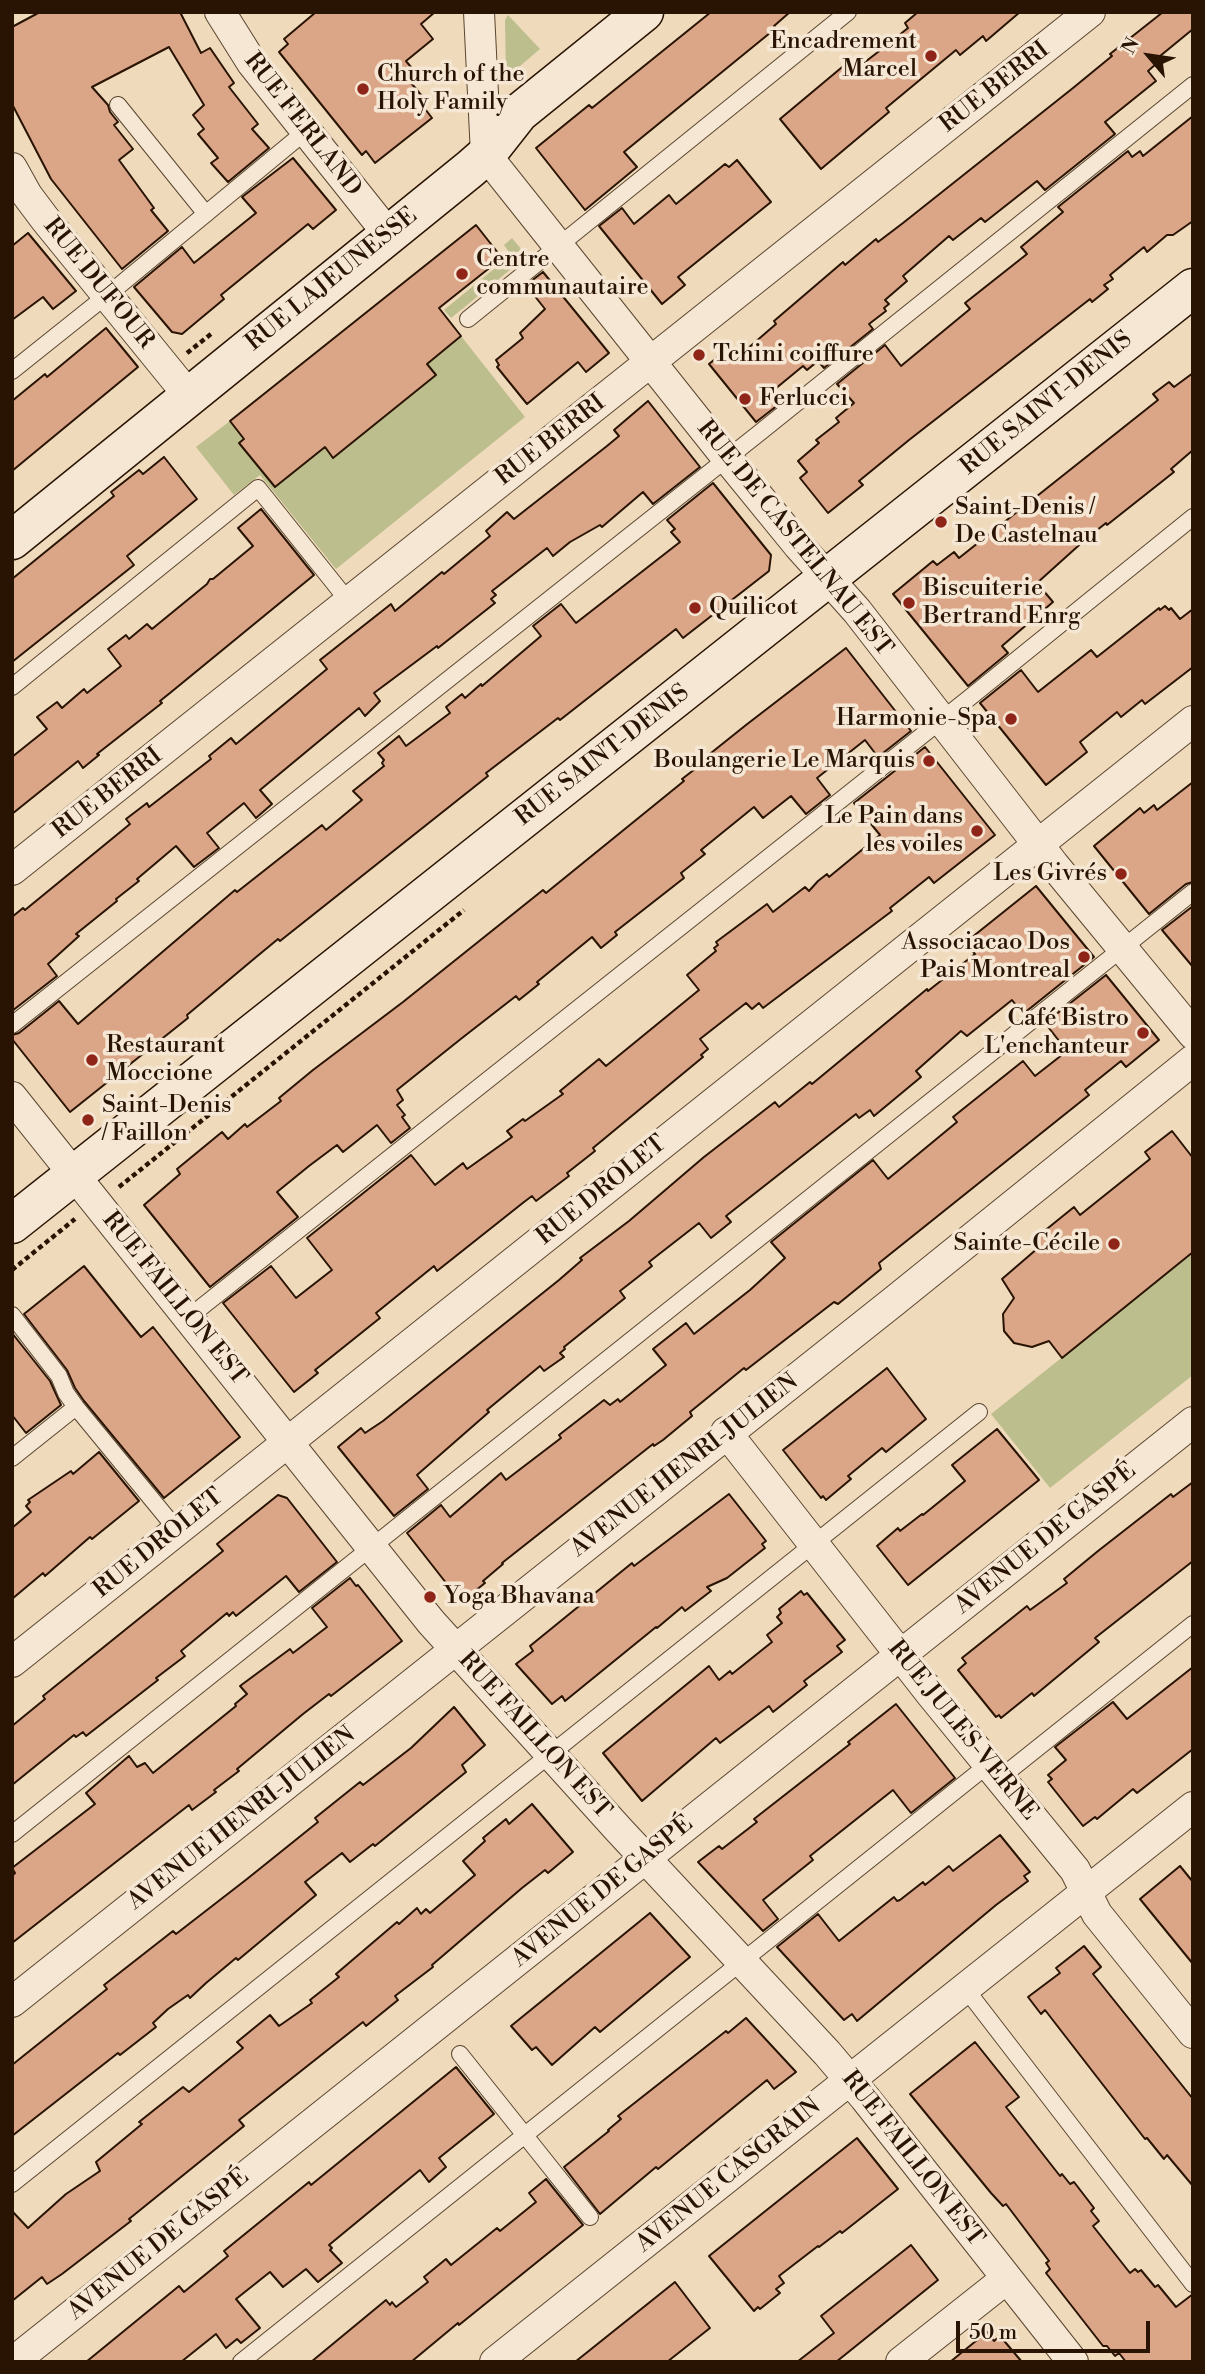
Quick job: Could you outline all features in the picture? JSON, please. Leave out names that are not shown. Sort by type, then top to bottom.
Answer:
[{"type":"main road","name":"RUE LAJEUNESSE","points":[[12,540],[486,155],[519,113],[644,12]]},
{"type":"main road","name":"RUE SAINT-DENIS","points":[[12,1224],[1193,288]]},
{"type":"street","name":"RUE FERLAND","points":[[220,12],[252,62],[388,235]]},
{"type":"street","points":[[479,12],[486,155]]},
{"type":"street","name":"RUE BERRI","points":[[12,870],[1090,12]]},
{"type":"street","name":"RUE DE CASTELNAU EST","points":[[486,155],[727,458],[857,611],[1193,1034]]},
{"type":"street","name":"RUE DUFOUR","points":[[12,169],[20,201],[106,295],[188,396]]},
{"type":"street","name":"RUE DROLET","points":[[12,1661],[1193,721]]},
{"type":"street","name":"AVENUE HENRI-JULIEN","points":[[12,2002],[726,1432],[893,1302],[1193,1060]]},
{"type":"street","name":"RUE FAILLON EST","points":[[12,1097],[455,1649],[849,2080],[1073,2362]]},
{"type":"street","name":"AVENUE DE GASPÉ","points":[[13,2362],[1193,1422]]},
{"type":"street","name":"RUE JULES-VERNE","points":[[726,1432],[1074,1871],[1097,1914],[1193,2033]]},
{"type":"street","name":"AVENUE CASGRAIN","points":[[495,2362],[1193,1807]]},
{"type":"street","points":[[901,2362],[1006,2278]]},
{"type":"lane","points":[[468,319],[848,12]]},
{"type":"lane","points":[[12,1025],[1193,85]]},
{"type":"lane","points":[[118,105],[206,214]]},
{"type":"lane","points":[[12,371],[306,131]]},
{"type":"lane","points":[[12,687],[258,488],[349,602]]},
{"type":"lane","points":[[189,1317],[942,720],[1193,517]]},
{"type":"lane","points":[[12,1835],[1193,892]]},
{"type":"lane","points":[[12,1315],[59,1376],[76,1407],[177,1530]]},
{"type":"lane","points":[[12,1458],[76,1407]]},
{"type":"lane","points":[[12,2184],[979,1412]]},
{"type":"lane","points":[[241,2362],[742,1961],[1193,1624]]},
{"type":"lane","points":[[965,1987],[1193,2284]]},
{"type":"lane","points":[[460,2054],[590,2217]]},
{"type":"path","points":[[118,1188],[470,905]]},
{"type":"path","points":[[12,1270],[67,1226]]},
{"type":"green space","points":[[508,15],[540,49],[506,78],[505,20]]},
{"type":"green space","points":[[512,238],[527,256],[451,318],[444,310],[511,255],[504,245]]},
{"type":"green space","points":[[461,336],[525,417],[336,569],[260,475],[234,495],[196,447],[230,421],[244,439],[240,443],[257,466],[325,447],[334,457],[436,376],[427,364]]},
{"type":"green space","points":[[1193,1253],[1193,1375],[1050,1488],[991,1414]]},
{"type":"building","points":[[40,12],[180,12],[201,53],[210,48],[234,83],[229,87],[258,124],[252,129],[269,148],[228,182],[211,163],[218,158],[198,134],[204,129],[193,115],[204,105],[169,47],[92,87],[108,105],[118,122],[114,125],[133,149],[119,160],[168,231],[122,269],[51,179],[12,104],[12,27]]},
{"type":"building","name":"Church of the Holy Family","points":[[316,12],[435,12],[421,24],[433,39],[406,61],[415,72],[407,78],[426,101],[422,105],[432,118],[375,163],[366,151],[362,155],[279,52],[288,44],[284,39]]},
{"type":"building","points":[[711,12],[790,12],[774,26],[776,28],[624,152],[637,167],[585,210],[536,148],[589,105],[592,108]]},
{"type":"building","points":[[918,12],[1020,12],[986,41],[983,36],[960,55],[956,50],[886,108],[889,112],[821,169],[780,119],[847,63],[856,69],[878,52],[908,28],[905,23]]},
{"type":"building","points":[[1163,12],[1193,12],[1193,29],[1154,61],[1156,64],[1148,71],[1156,81],[1105,122],[1115,134],[1045,190],[1037,181],[985,222],[981,218],[953,240],[949,236],[903,276],[907,281],[885,300],[889,304],[884,308],[886,311],[869,324],[873,329],[824,368],[818,361],[807,370],[803,366],[769,394],[778,405],[756,422],[709,364],[731,346],[739,356],[776,324],[774,321],[843,262],[845,265],[876,239],[878,242],[903,223],[1073,88],[1112,56],[1110,54]]},
{"type":"building","points":[[1193,116],[1193,221],[1173,235],[1167,235],[1147,252],[1144,247],[1110,275],[1113,279],[1104,285],[1108,289],[1092,302],[1090,299],[909,440],[859,481],[863,485],[828,513],[800,478],[807,472],[798,461],[819,443],[816,440],[839,422],[836,418],[854,403],[837,384],[885,345],[901,366],[970,309],[965,303],[1027,254],[1021,247],[1063,212],[1058,207],[1128,151],[1132,157],[1140,151],[1143,156]]},
{"type":"building","points":[[293,158],[336,210],[313,229],[308,224],[221,295],[224,299],[182,334],[172,332],[134,287],[182,247],[194,263],[256,213],[242,197]]},
{"type":"building","points":[[737,160],[771,202],[678,277],[685,285],[662,304],[599,226],[622,208],[634,224],[669,195],[676,204],[725,164],[729,167]]},
{"type":"building","points":[[476,225],[502,258],[439,308],[461,336],[427,364],[436,375],[333,458],[325,447],[275,487],[239,443],[244,439],[230,421]]},
{"type":"building","points":[[28,233],[76,291],[53,309],[43,297],[12,320],[12,246]]},
{"type":"building","points":[[543,272],[609,353],[586,372],[578,362],[527,404],[497,367],[499,365],[496,360],[523,338],[520,333],[545,309],[526,285]]},
{"type":"building","points":[[106,328],[138,367],[12,471],[12,401],[45,374],[47,377]]},
{"type":"building","points":[[1193,373],[1193,450],[1171,469],[1174,472],[1087,538],[1037,583],[1053,602],[1002,646],[1008,653],[968,686],[893,594],[933,561],[937,565],[954,552],[959,558],[1158,400],[1153,394],[1169,382],[1174,387]]},
{"type":"building","points":[[648,401],[700,467],[653,504],[643,492],[602,527],[600,525],[570,542],[553,556],[547,548],[492,591],[496,595],[491,599],[495,603],[374,693],[380,701],[365,716],[359,708],[260,790],[272,804],[256,818],[244,803],[207,833],[219,848],[194,867],[176,846],[137,879],[139,881],[76,934],[79,936],[48,964],[57,976],[12,1011],[12,917],[23,908],[25,910],[130,824],[126,819],[147,803],[149,807],[211,759],[209,756],[231,738],[236,744],[327,669],[320,660],[391,604],[395,611],[442,572],[444,574],[490,536],[486,531],[507,512],[514,519],[607,446],[619,436],[614,430]]},
{"type":"building","points":[[164,457],[197,499],[127,556],[134,565],[12,662],[12,579],[114,496],[111,492],[139,470],[143,474]]},
{"type":"building","points":[[713,483],[771,555],[769,571],[683,638],[676,629],[560,720],[558,718],[486,773],[488,776],[280,941],[278,939],[187,1015],[188,1018],[70,1112],[12,1039],[12,1035],[19,1033],[59,1001],[78,1024],[235,890],[237,892],[322,825],[326,830],[362,800],[353,791],[384,766],[384,760],[378,753],[399,736],[406,746],[450,713],[446,707],[462,694],[465,698],[481,684],[482,686],[541,636],[533,626],[561,604],[576,623],[680,542],[671,532],[675,529],[667,520]]},
{"type":"building","points":[[261,509],[314,575],[83,768],[78,761],[12,814],[12,757],[47,729],[37,717],[57,702],[62,708],[84,689],[87,693],[121,666],[108,649],[126,635],[129,639],[147,624],[152,629],[253,546],[238,528]]},
{"type":"building","points":[[1165,606],[1169,610],[1171,608],[1180,619],[1193,609],[1193,667],[1145,704],[1142,700],[1121,717],[1117,712],[1080,742],[1087,752],[1046,785],[980,703],[1021,670],[1038,692],[1091,650],[1097,657]]},
{"type":"building","points":[[846,648],[911,731],[878,757],[865,740],[817,778],[830,795],[806,814],[791,796],[763,818],[754,807],[701,850],[705,854],[681,873],[684,878],[615,932],[617,935],[601,948],[592,937],[519,1000],[516,996],[462,1038],[397,1090],[403,1100],[397,1105],[410,1128],[391,1143],[377,1125],[343,1152],[337,1145],[309,1166],[277,1192],[298,1217],[210,1287],[144,1205],[180,1174],[177,1169],[222,1132],[228,1139],[245,1124],[247,1127],[281,1101],[279,1098],[313,1070],[543,890],[546,893],[684,781],[682,779],[708,759],[706,757]]},
{"type":"building","points":[[925,747],[995,835],[934,883],[929,877],[890,908],[892,911],[763,1008],[759,1003],[752,1009],[746,1003],[700,1039],[708,1049],[701,1055],[703,1057],[593,1148],[595,1151],[567,1173],[569,1176],[536,1201],[532,1196],[437,1271],[434,1266],[376,1313],[380,1318],[315,1370],[318,1373],[294,1392],[223,1303],[271,1266],[296,1298],[332,1270],[307,1238],[411,1155],[435,1185],[463,1163],[467,1169],[512,1137],[507,1131],[563,1094],[560,1091],[599,1059],[606,1066],[699,990],[687,975],[716,951],[716,942],[767,904],[773,912],[805,887],[809,891],[818,881],[827,874],[829,877],[880,835],[854,803]]},
{"type":"building","points":[[1193,782],[1193,882],[1186,884],[1149,914],[1094,846],[1140,808],[1144,813],[1154,805],[1157,810]]},
{"type":"building","points":[[1036,886],[1094,957],[1023,1014],[1012,1000],[967,1036],[961,1031],[916,1071],[921,1077],[874,1116],[870,1110],[859,1118],[856,1114],[726,1216],[731,1222],[711,1238],[699,1223],[649,1262],[652,1266],[620,1291],[625,1298],[564,1347],[560,1353],[564,1357],[544,1371],[540,1366],[487,1410],[489,1412],[417,1475],[428,1489],[394,1516],[338,1447],[361,1428],[365,1433],[383,1421],[559,1280],[582,1260],[580,1258],[629,1221],[704,1157],[775,1102],[779,1107],[810,1082],[812,1084],[927,989],[928,991],[975,954],[968,946],[974,941],[971,938]]},
{"type":"building","points":[[1193,906],[1193,967],[1162,930]]},
{"type":"building","points":[[1106,975],[1159,1040],[1126,1067],[1121,1061],[1085,1090],[1089,1095],[879,1263],[881,1269],[838,1304],[834,1302],[746,1370],[744,1368],[690,1412],[692,1416],[663,1440],[654,1446],[653,1444],[502,1563],[483,1581],[485,1583],[461,1602],[407,1533],[441,1505],[450,1517],[501,1473],[506,1480],[561,1438],[559,1435],[604,1400],[610,1405],[618,1399],[620,1402],[666,1365],[653,1349],[686,1323],[694,1334],[750,1290],[785,1258],[771,1242],[873,1160],[888,1179],[957,1122],[953,1117],[1023,1061],[1035,1076],[1067,1051],[1045,1023]]},
{"type":"building","name":"Sainte-Cécile","points":[[1172,1131],[1193,1158],[1193,1252],[1062,1358],[1049,1341],[1032,1347],[1014,1343],[1004,1331],[1003,1314],[1014,1298],[1002,1279],[1038,1248],[1032,1241],[1074,1207],[1080,1215],[1150,1159],[1145,1152]]},
{"type":"building","points":[[84,1266],[141,1337],[153,1327],[240,1437],[164,1498],[84,1401],[67,1370],[24,1314]]},
{"type":"building","points":[[12,1333],[50,1381],[61,1405],[26,1433],[12,1415]]},
{"type":"building","points":[[887,1368],[926,1419],[886,1452],[882,1448],[848,1476],[851,1479],[826,1500],[823,1496],[821,1498],[783,1450]]},
{"type":"building","points":[[997,1429],[1039,1480],[908,1585],[877,1546],[898,1528],[900,1531],[923,1515],[965,1481],[952,1465]]},
{"type":"building","points":[[99,1452],[139,1501],[12,1599],[12,1528],[31,1512],[26,1506],[30,1502],[28,1500],[71,1471],[73,1474]]},
{"type":"building","points":[[1193,1482],[1193,1561],[1095,1638],[1099,1642],[1034,1696],[1032,1693],[1001,1718],[999,1715],[996,1717],[958,1670],[966,1663],[962,1658],[1027,1606],[1030,1610],[1067,1583],[1064,1579],[1098,1551],[1171,1494],[1173,1497]]},
{"type":"building","points":[[729,1494],[766,1541],[762,1544],[765,1548],[727,1578],[707,1587],[711,1591],[685,1611],[682,1607],[565,1701],[562,1696],[552,1704],[516,1664],[533,1651],[530,1646],[632,1563],[634,1566]]},
{"type":"building","points":[[278,1495],[287,1498],[337,1562],[299,1592],[286,1576],[236,1616],[233,1612],[229,1616],[227,1613],[181,1651],[185,1656],[156,1678],[158,1680],[86,1736],[83,1732],[76,1737],[74,1735],[12,1785],[12,1726],[45,1699],[43,1696],[223,1551],[217,1544]]},
{"type":"building","points":[[350,1578],[402,1641],[331,1696],[329,1694],[303,1714],[237,1769],[239,1771],[214,1790],[216,1792],[192,1810],[189,1805],[12,1943],[12,1876],[15,1873],[12,1868],[95,1804],[86,1793],[129,1756],[137,1767],[145,1763],[153,1773],[236,1706],[247,1694],[240,1686],[290,1649],[293,1653],[327,1627],[312,1608]]},
{"type":"building","points":[[801,1591],[804,1595],[807,1593],[845,1640],[837,1646],[842,1652],[804,1681],[807,1685],[773,1712],[769,1706],[720,1743],[716,1738],[642,1801],[603,1753],[709,1666],[719,1680],[730,1671],[732,1674],[772,1642],[767,1635],[782,1623],[777,1617],[781,1613],[779,1609]]},
{"type":"building","points":[[1193,1667],[1193,1749],[1137,1793],[1133,1789],[1097,1819],[1095,1817],[1083,1826],[1048,1782],[1052,1779],[1048,1775],[1066,1760],[1055,1747],[1113,1702],[1127,1719]]},
{"type":"building","points":[[896,1704],[955,1778],[911,1813],[893,1790],[810,1856],[813,1860],[763,1900],[778,1919],[763,1931],[698,1862],[719,1846],[722,1849],[757,1822],[754,1819],[850,1744],[848,1742]]},
{"type":"building","points":[[454,1707],[485,1745],[462,1765],[466,1772],[375,1846],[373,1844],[350,1862],[342,1853],[305,1882],[316,1895],[190,1998],[188,1995],[168,2009],[153,2023],[156,2027],[120,2055],[118,2053],[12,2136],[12,2065],[107,1989],[104,1985],[173,1931],[176,1934],[247,1879],[318,1822],[315,1818],[360,1782],[363,1785],[411,1748]]},
{"type":"building","points":[[532,1804],[573,1852],[548,1873],[545,1870],[522,1888],[432,1965],[433,1967],[395,1996],[398,2000],[366,2026],[363,2022],[239,2120],[244,2126],[129,2219],[131,2221],[62,2274],[47,2284],[42,2277],[12,2301],[12,2211],[28,2228],[66,2194],[100,2171],[96,2162],[142,2124],[139,2122],[183,2087],[189,2092],[243,2048],[237,2042],[270,2015],[279,2026],[312,2003],[310,2000],[339,1977],[336,1974],[397,1922],[399,1924],[417,1908],[421,1914],[426,1909],[430,1913],[475,1875],[463,1861],[485,1841],[483,1838],[506,1819],[509,1824]]},
{"type":"building","points":[[1000,1835],[1030,1872],[1024,1876],[1028,1881],[857,2021],[852,2014],[844,2020],[777,1947],[818,1914],[839,1941],[894,1897],[897,1901],[900,1900],[949,1866],[953,1871]]},
{"type":"building","points":[[1180,1866],[1193,1882],[1193,1964],[1140,1899]]},
{"type":"building","points":[[650,1913],[690,1957],[600,2032],[595,2027],[552,2065],[536,2047],[532,2050],[511,2026]]},
{"type":"building","points":[[1084,1946],[1101,1967],[1093,1974],[1193,2099],[1193,2186],[1167,2155],[1164,2159],[1147,2138],[1145,2139],[1045,2010],[1041,2014],[1028,1997],[1060,1973],[1056,1968]]},
{"type":"building","points":[[746,2018],[796,2072],[774,2089],[767,2080],[600,2214],[564,2167],[609,2131],[621,2119],[618,2116]]},
{"type":"building","points":[[975,2042],[1019,2097],[1006,2107],[1060,2176],[1062,2174],[1070,2184],[1074,2182],[1094,2208],[1091,2211],[1099,2221],[1093,2226],[1130,2273],[1135,2269],[1138,2272],[1141,2270],[1176,2307],[1193,2294],[1193,2362],[1126,2362],[1119,2353],[1115,2356],[1107,2346],[1103,2346],[1046,2273],[1050,2269],[1046,2263],[1049,2261],[1006,2204],[1003,2206],[991,2193],[910,2094]]},
{"type":"building","points":[[456,2067],[494,2114],[439,2158],[446,2167],[429,2182],[420,2170],[329,2245],[332,2248],[330,2250],[342,2263],[318,2282],[306,2269],[283,2287],[270,2272],[236,2299],[260,2328],[241,2343],[237,2339],[226,2348],[216,2334],[181,2362],[86,2362],[179,2286],[184,2292],[228,2256],[224,2251],[309,2182],[311,2185]]},
{"type":"building","points":[[857,2138],[898,2189],[842,2233],[840,2231],[818,2246],[779,2276],[784,2283],[776,2289],[780,2293],[754,2311],[709,2256]]},
{"type":"building","points":[[546,2179],[583,2225],[459,2325],[458,2323],[411,2362],[311,2362],[386,2300],[396,2307],[428,2282],[424,2277],[446,2259],[451,2265],[497,2228],[500,2231],[536,2202],[529,2193]]},
{"type":"building","points":[[911,2245],[938,2280],[836,2362],[797,2362],[834,2333],[821,2316]]},
{"type":"building","points":[[675,2282],[710,2328],[667,2362],[575,2362]]},
{"type":"building","points":[[987,2332],[994,2341],[1000,2336],[1022,2362],[950,2362]]},
{"type":"place","name":"Encadrement Marcel","points":[[931,56]]},
{"type":"place","name":"Church of the Holy Family","points":[[363,89]]},
{"type":"place","name":"Centre communautaire","points":[[462,274]]},
{"type":"place","name":"Tchini coiffure","points":[[699,355]]},
{"type":"place","name":"Ferlucci","points":[[745,399]]},
{"type":"place","name":"Saint-Denis / De Castelnau","points":[[941,522]]},
{"type":"place","name":"Biscuiterie Bertrand Enrg","points":[[909,603]]},
{"type":"place","name":"Quilicot","points":[[695,608]]},
{"type":"place","name":"Harmonie-Spa","points":[[1011,719]]},
{"type":"place","name":"Boulangerie Le Marquis","points":[[929,761]]},
{"type":"place","name":"Le Pain dans les voiles","points":[[977,831]]},
{"type":"place","name":"Les Givrés","points":[[1121,874]]},
{"type":"place","name":"Associacao Dos Pais Montreal","points":[[1084,957]]},
{"type":"place","name":"Café Bistro L'enchanteur","points":[[1143,1033]]},
{"type":"place","name":"Restaurant Moccione","points":[[92,1060]]},
{"type":"place","name":"Saint-Denis / Faillon","points":[[88,1120]]},
{"type":"place","name":"Sainte-Cécile","points":[[1114,1244]]},
{"type":"place","name":"Yoga Bhavana","points":[[430,1597]]}]
